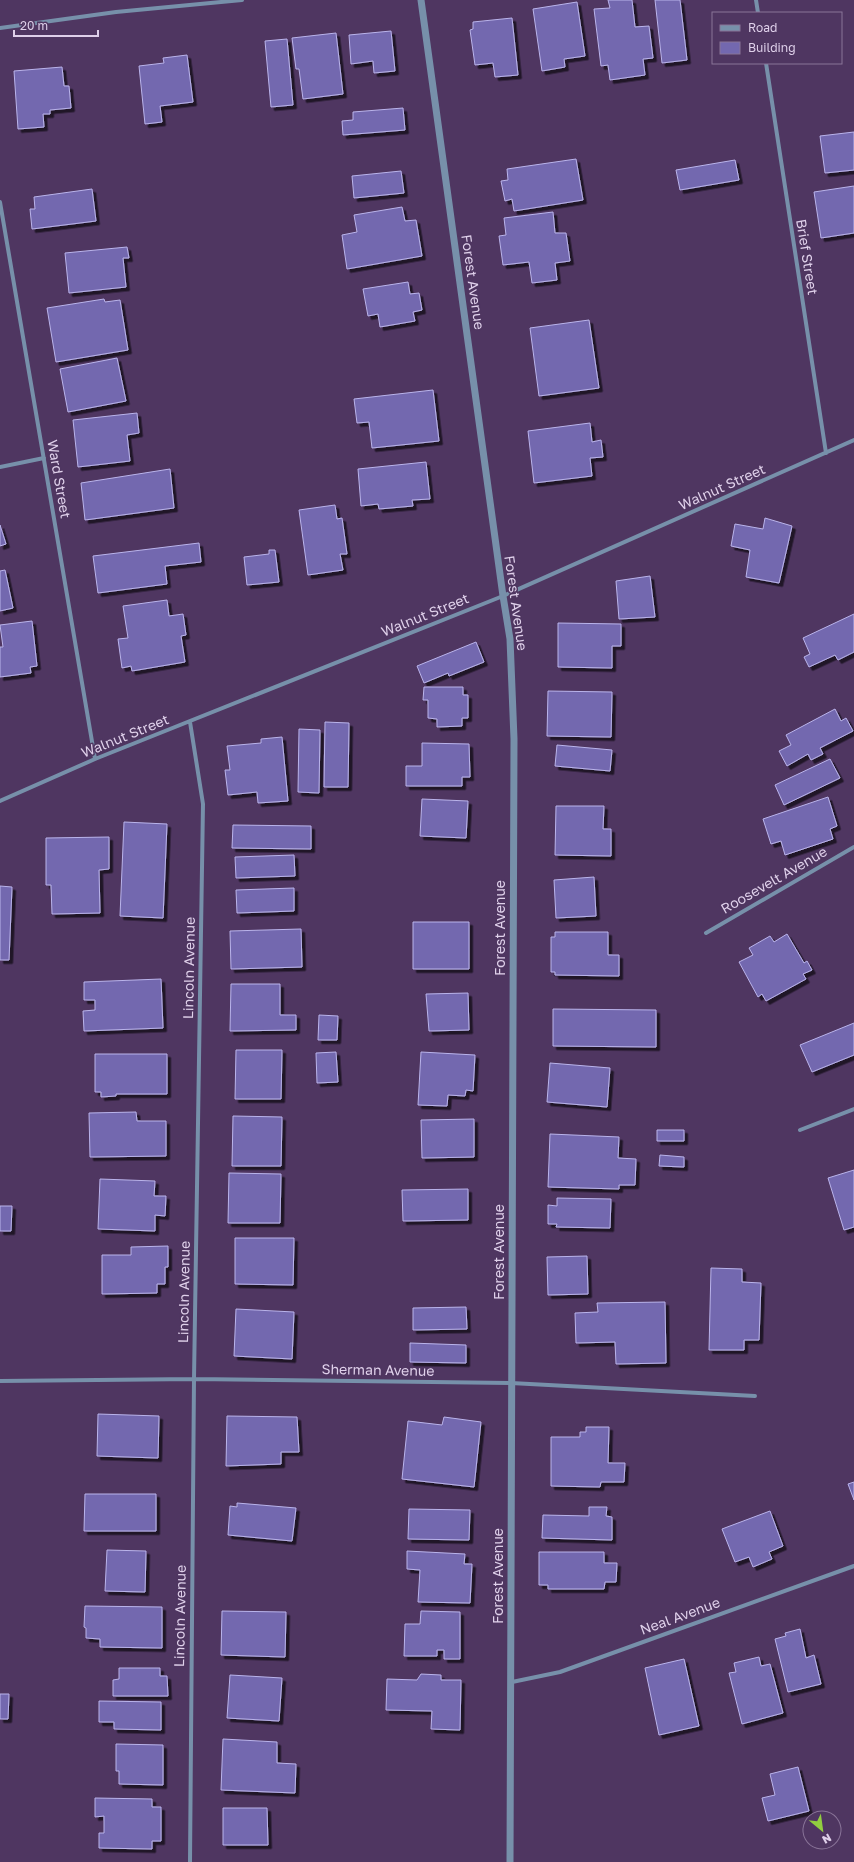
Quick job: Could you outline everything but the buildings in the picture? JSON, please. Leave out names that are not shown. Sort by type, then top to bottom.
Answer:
[{"type":"street","points":[[0,28],[116,12],[242,0]]},
{"type":"street","name":"Forest Avenue","points":[[421,0],[510,639],[514,739],[511,1383],[512,1682],[510,1862]]},
{"type":"street","points":[[756,0],[758,12]]},
{"type":"street","name":"Brief Street","points":[[766,64],[826,454]]},
{"type":"street","name":"Ward Street","points":[[0,202],[95,759]]},
{"type":"street","name":"Walnut Street","points":[[0,801],[95,759],[503,596],[826,454],[854,440]]},
{"type":"street","points":[[0,467],[44,458]]},
{"type":"street","name":"Lincoln Avenue","points":[[190,722],[202,804],[194,1379],[190,1862]]},
{"type":"street","name":"Roosevelt Avenue","points":[[706,933],[854,847]]},
{"type":"street","points":[[800,1130],[854,1109]]},
{"type":"street","name":"Sherman Avenue","points":[[0,1381],[194,1379],[511,1383],[755,1396]]},
{"type":"street","name":"Neal Avenue","points":[[512,1682],[560,1672],[854,1566]]}]
